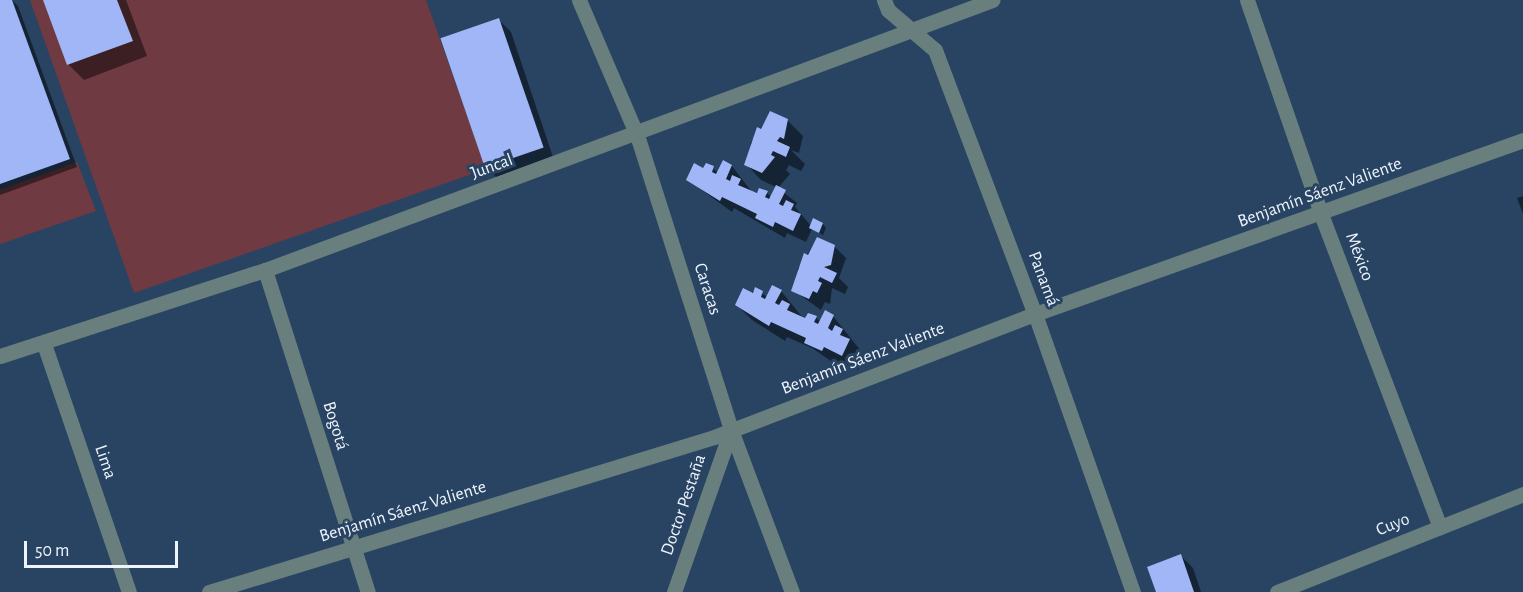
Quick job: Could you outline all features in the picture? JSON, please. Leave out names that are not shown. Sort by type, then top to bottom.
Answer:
[{"type":"street","name":"Caracas","points":[[579,0],[637,135],[731,430],[792,592]]},
{"type":"street","name":"Panamá","points":[[884,0],[888,10],[935,50],[1035,314],[1133,592]]},
{"type":"street","name":"Juncal","points":[[0,356],[44,344],[266,270],[637,135],[910,28],[992,0]]},
{"type":"street","name":"México","points":[[1246,0],[1321,214],[1440,527]]},
{"type":"street","name":"Benjamín Sáenz Valiente","points":[[209,592],[731,430],[1035,314],[1523,141]]},
{"type":"street","name":"Bogotá","points":[[266,270],[352,548],[368,592]]},
{"type":"street","name":"Lima","points":[[44,344],[129,592]]},
{"type":"street","name":"Doctor Pestaña","points":[[674,592],[731,430]]},
{"type":"street","name":"Cuyo","points":[[1277,592],[1523,494]]},
{"type":"shaded area","points":[[30,0],[426,0],[486,169],[134,293]]},
{"type":"shaded area","points":[[77,162],[96,211],[0,244],[0,190]]},
{"type":"building","points":[[0,0],[12,0],[70,159],[0,184]]},
{"type":"building","points":[[43,0],[117,0],[133,41],[67,65]]},
{"type":"building","points":[[499,18],[544,148],[485,168],[440,38]]},
{"type":"building","points":[[770,111],[788,119],[784,139],[780,137],[777,141],[790,147],[786,157],[773,151],[771,155],[775,157],[762,173],[744,165],[757,127],[761,129]]},
{"type":"building","points":[[723,160],[732,165],[726,179],[730,181],[732,175],[741,179],[738,185],[757,193],[759,188],[768,191],[765,197],[769,199],[776,185],[786,190],[779,204],[783,206],[786,200],[794,204],[791,210],[801,214],[793,231],[775,222],[773,227],[755,218],[757,214],[722,197],[720,201],[686,180],[694,163],[703,168],[706,163],[714,166],[712,172],[716,174]]},
{"type":"building","points":[[813,218],[823,223],[819,233],[809,228]]},
{"type":"building","points":[[817,237],[835,245],[831,265],[824,267],[837,273],[832,283],[820,277],[818,281],[822,283],[817,293],[813,291],[809,299],[791,291],[804,253],[808,255]]},
{"type":"building","points":[[772,285],[782,290],[775,303],[779,305],[782,300],[790,304],[787,310],[805,318],[808,313],[817,316],[814,322],[818,324],[825,310],[834,315],[828,328],[832,331],[835,325],[843,329],[840,335],[850,339],[842,356],[824,347],[822,351],[804,343],[806,338],[771,322],[769,326],[735,305],[743,288],[753,293],[755,287],[763,291],[761,297],[765,299]]},
{"type":"building","points":[[1181,554],[1194,592],[1156,592],[1147,567]]}]
